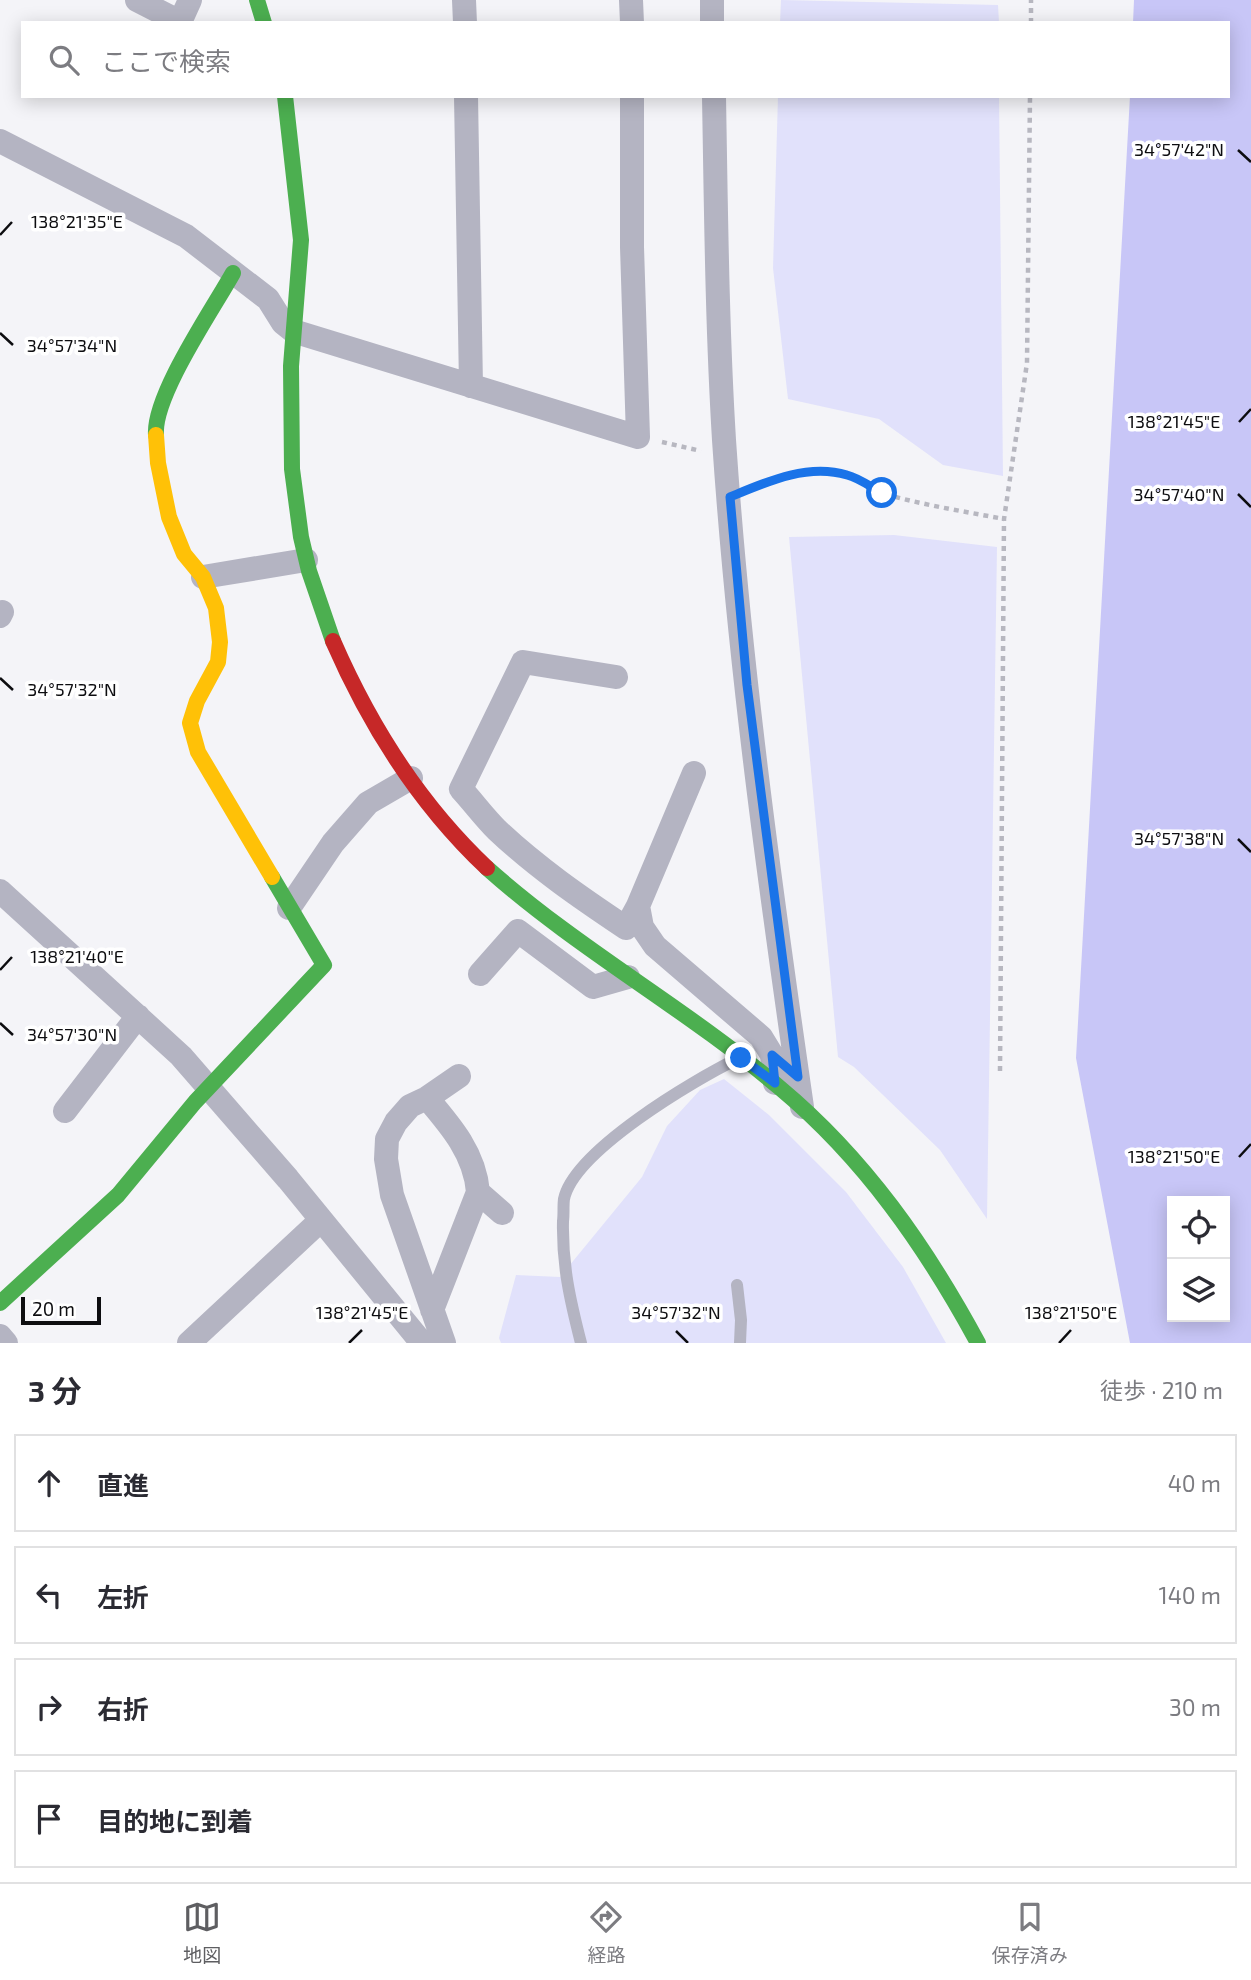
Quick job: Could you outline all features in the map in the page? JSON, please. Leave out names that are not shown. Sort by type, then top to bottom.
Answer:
[{"type":"street","points":[[137,0],[178,21]]},
{"type":"street","points":[[180,21],[190,0]]},
{"type":"street","points":[[257,0],[263,21]]},
{"type":"street","points":[[464,0],[465,21]]},
{"type":"street","points":[[631,0],[632,21]]},
{"type":"street","points":[[712,0],[712,21]]},
{"type":"street","points":[[285,98],[301,240],[293,331],[290,460],[306,560],[319,606],[342,661],[381,738],[466,848],[504,883],[628,978],[691,1019],[775,1083],[849,1153],[890,1199],[956,1300],[978,1343]]},
{"type":"street","points":[[466,98],[471,386]]},
{"type":"street","points":[[0,141],[186,236],[268,299],[283,323],[293,331],[638,437],[632,247],[632,98]]},
{"type":"street","points":[[714,98],[716,286],[726,457],[747,685],[802,1107]]},
{"type":"street","points":[[0,1303],[118,1195],[209,1088],[324,965],[198,752],[190,723],[197,701],[218,662],[220,642],[216,608],[203,577],[184,554],[169,517],[158,463],[155,425],[165,396],[180,366],[233,273]]},
{"type":"street","points":[[203,577],[306,560]]},
{"type":"street","points":[[616,677],[523,662],[461,789],[496,828],[522,851],[576,895],[626,928],[638,906],[694,773]]},
{"type":"street","points":[[289,908],[333,843],[368,803],[411,778]]},
{"type":"street","points":[[0,891],[181,1056],[321,1220],[416,1341]]},
{"type":"street","points":[[638,906],[642,927],[656,946],[761,1037],[772,1055],[775,1083]]},
{"type":"street","points":[[480,974],[518,931],[593,987],[628,978]]},
{"type":"street","points":[[65,1111],[138,1016]]},
{"type":"street","points":[[444,1343],[392,1195],[386,1159],[387,1139],[396,1122],[410,1106],[459,1076]]},
{"type":"street","points":[[427,1098],[459,1135],[477,1178],[478,1192],[432,1310]]},
{"type":"street","points":[[478,1192],[502,1213]]},
{"type":"street","points":[[189,1343],[321,1220]]},
{"type":"street","points":[[0,1336],[6,1343]]},
{"type":"lane","points":[[581,1343],[566,1287],[564,1197],[577,1175],[596,1153],[627,1127],[700,1077],[741,1058]]},
{"type":"lane","points":[[737,1285],[741,1320],[740,1343]]},
{"type":"path","points":[[1031,0],[1031,21]]},
{"type":"path","points":[[1000,1071],[1004,519],[1027,363],[1030,98]]},
{"type":"path","points":[[638,437],[726,457]]},
{"type":"path","points":[[730,497],[792,474],[821,471],[849,475],[882,493],[920,503],[1004,519]]},
{"type":"shaded area","points":[[781,0],[998,5],[999,21],[780,21]]},
{"type":"shaded area","points":[[778,98],[999,98],[1003,476],[943,465],[879,419],[788,399],[773,268]]},
{"type":"shaded area","points":[[894,535],[997,547],[987,1219],[940,1150],[854,1067],[838,1057],[789,537]]},
{"type":"shaded area","points":[[724,1079],[769,1115],[846,1192],[903,1267],[946,1343],[501,1343],[499,1338],[516,1275],[560,1277],[642,1177],[667,1126],[700,1090]]},
{"type":"water","points":[[1134,0],[1251,0],[1251,1343],[1130,1343],[1076,1058],[1130,98],[1230,98],[1230,21],[1133,21]]},
{"type":"traffic: fast","points":[[257,0],[263,21]]},
{"type":"traffic: fast","points":[[285,98],[301,240],[291,366],[292,469],[301,537],[309,571],[333,641]]},
{"type":"traffic: fast","points":[[156,435],[164,398],[174,376],[233,273]]},
{"type":"traffic: fast","points":[[487,868],[559,926],[744,1059],[811,1115],[891,1206],[937,1273],[978,1343]]},
{"type":"traffic: fast","points":[[0,1303],[118,1195],[195,1102],[324,965],[272,877]]},
{"type":"traffic: slow","points":[[156,435],[158,463],[169,517],[184,554],[203,577],[216,608],[220,642],[218,662],[197,701],[190,723],[198,752],[272,877]]},
{"type":"traffic: jam","points":[[333,641],[363,703],[398,762],[439,817],[487,868]]},
{"type":"route","points":[[741,1058],[775,1083],[772,1055],[798,1077],[747,685],[730,497],[792,474],[821,471],[849,475],[882,493]]}]
